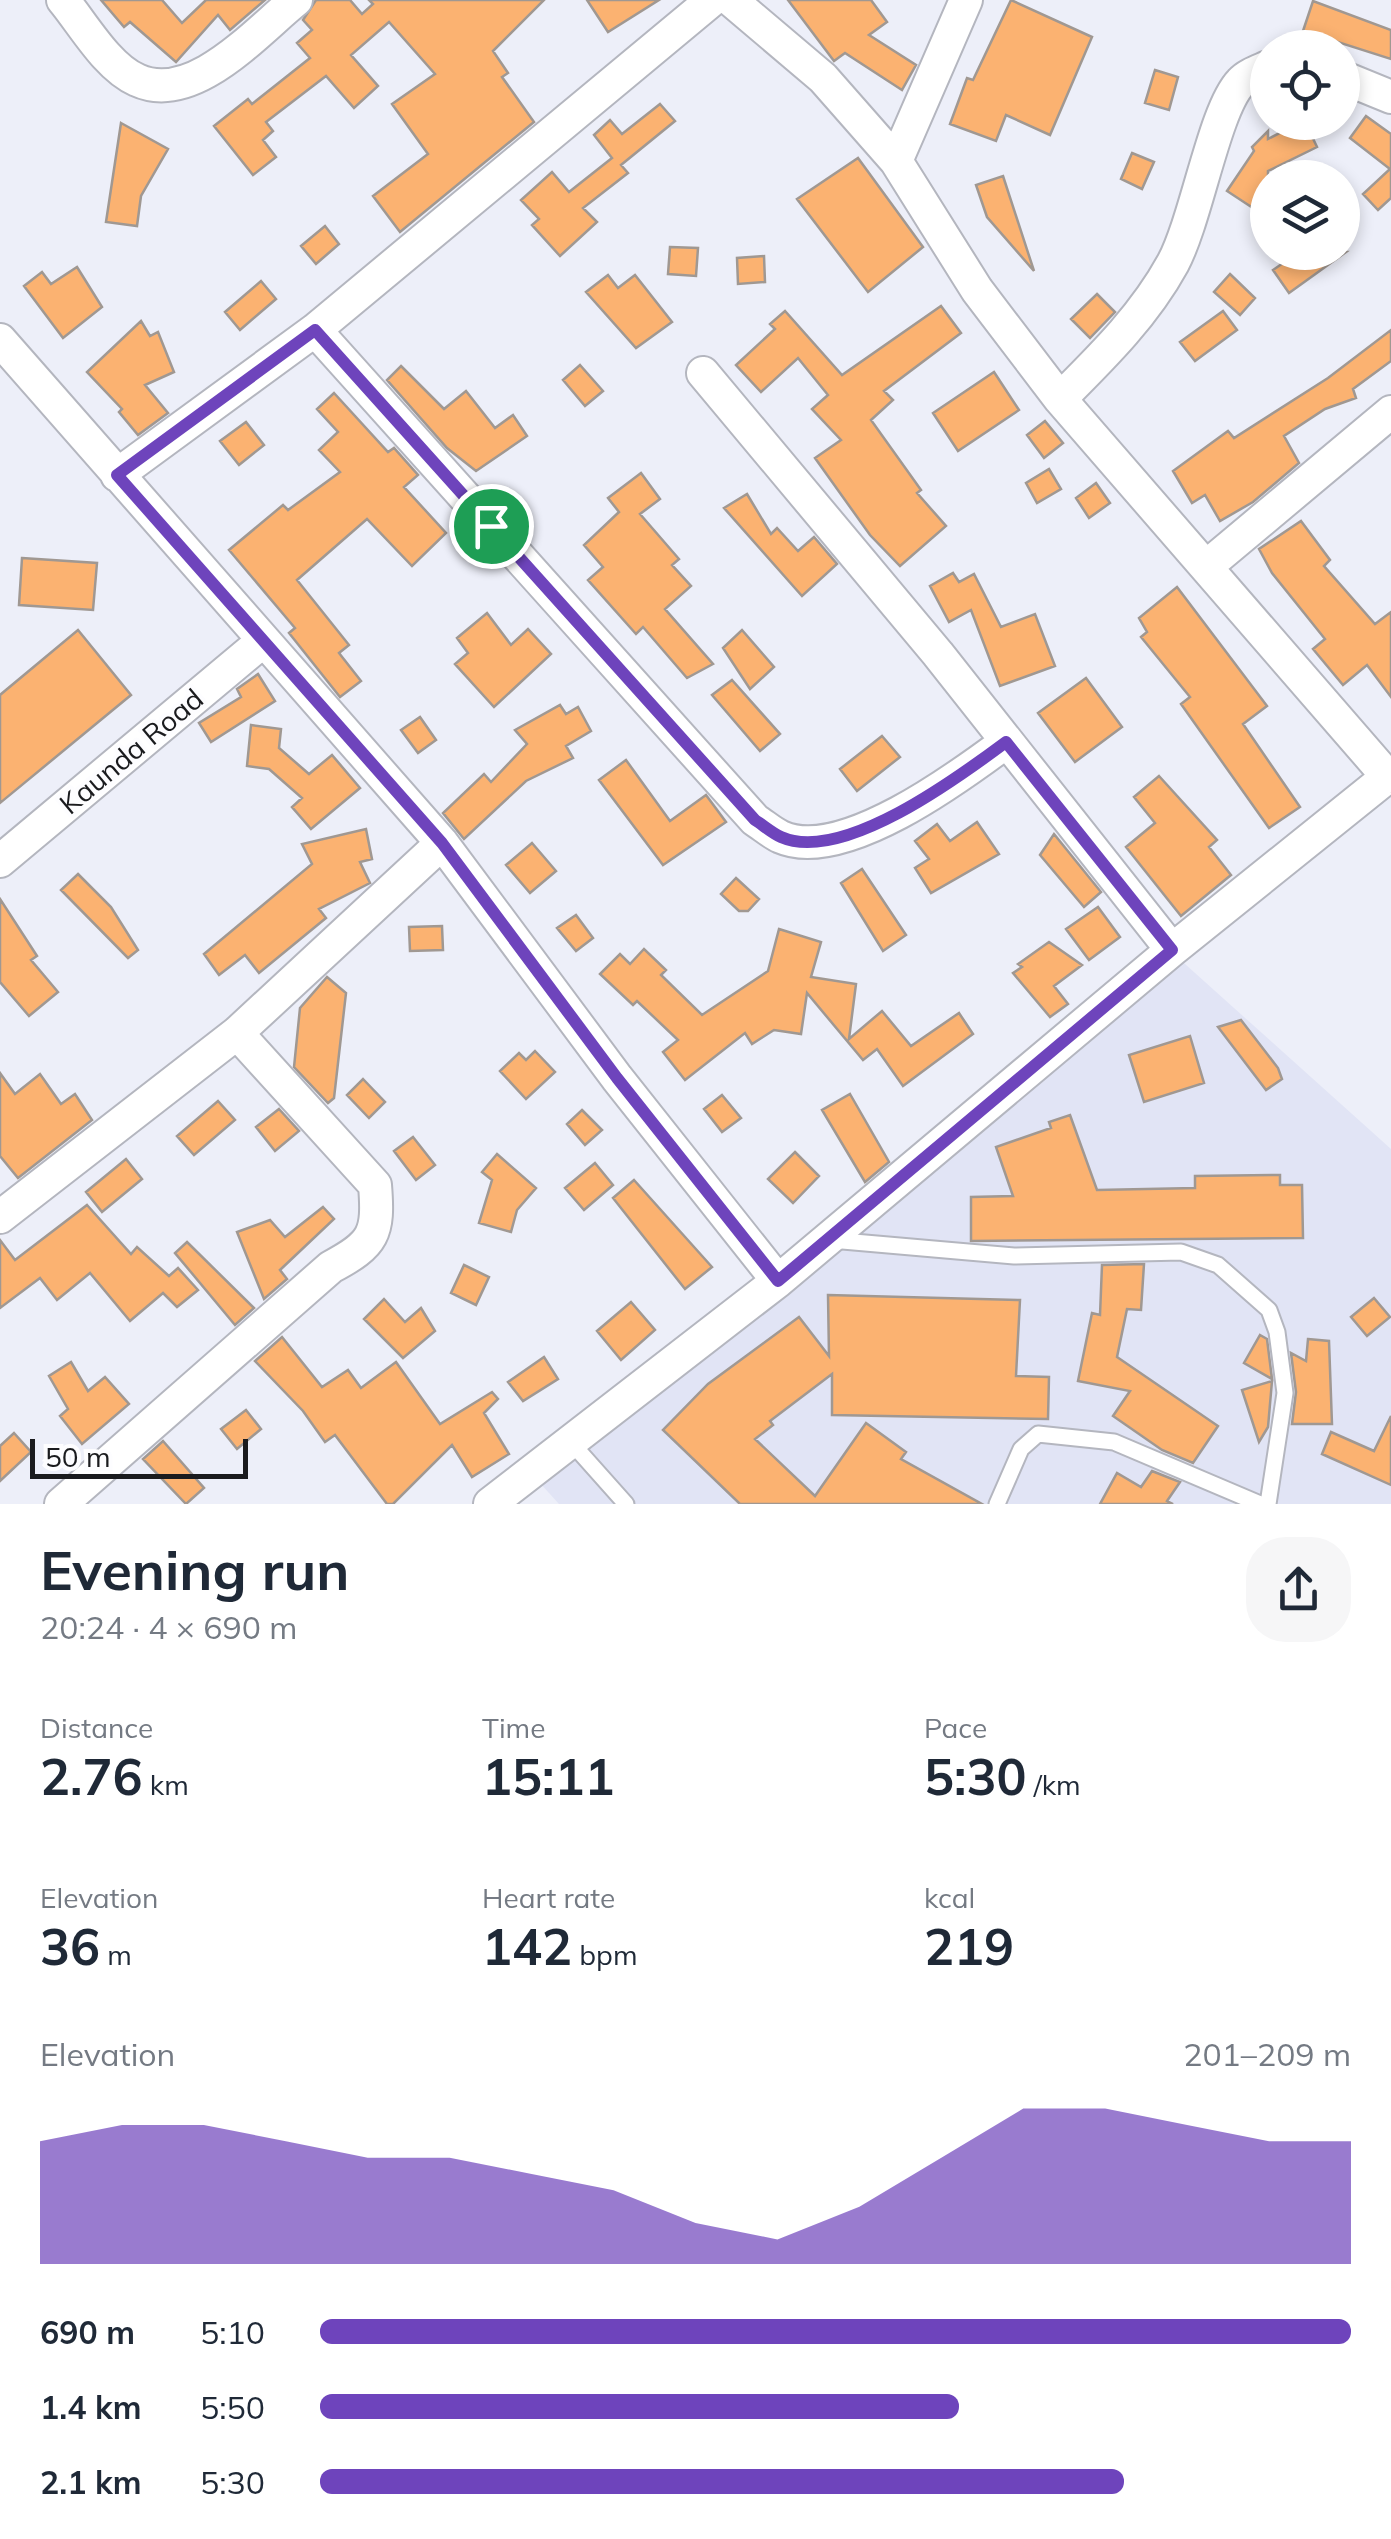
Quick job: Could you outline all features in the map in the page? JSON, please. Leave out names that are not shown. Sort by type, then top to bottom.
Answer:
[{"type":"street","points":[[63,0],[113,61],[136,80],[159,84],[204,73],[296,0]]},
{"type":"street","points":[[117,475],[315,330],[712,0]]},
{"type":"street","points":[[490,1504],[778,1281],[1172,950],[1390,776],[1060,399],[977,290],[896,161],[823,78],[731,0]]},
{"type":"street","points":[[896,161],[966,0]]},
{"type":"street","points":[[1060,399],[1140,314],[1174,262],[1196,209],[1226,103],[1242,80],[1250,76]]},
{"type":"street","points":[[1360,84],[1391,97]]},
{"type":"street","points":[[315,330],[755,820],[784,838],[813,841],[874,827],[954,781],[1006,742]]},
{"type":"street","points":[[0,340],[442,843],[617,1078],[778,1281]]},
{"type":"street","points":[[703,373],[1172,950]]},
{"type":"street","points":[[1207,566],[1391,412]]},
{"type":"street","name":"Kaunda Road","points":[[0,860],[263,641]]},
{"type":"street","points":[[0,1217],[237,1033],[442,843]]},
{"type":"street","points":[[61,1504],[331,1267],[366,1248],[378,1218],[375,1185],[237,1033]]},
{"type":"lane","points":[[827,1240],[1014,1256],[1182,1252],[1218,1264],[1269,1310],[1277,1332],[1284,1393],[1268,1504]]},
{"type":"lane","points":[[997,1504],[1021,1449],[1038,1434],[1114,1442],[1260,1504]]},
{"type":"lane","points":[[569,1440],[626,1504]]},
{"type":"shaded area","points":[[1175,955],[1391,1149],[1391,1504],[559,1504],[539,1482]]},
{"type":"building","points":[[101,0],[162,0],[182,23],[206,0],[265,0],[230,30],[218,15],[176,62],[130,22],[124,27]]},
{"type":"building","points":[[316,0],[350,0],[362,14],[373,4],[369,0],[544,0],[493,51],[508,73],[502,77],[534,122],[400,232],[373,196],[428,154],[392,104],[435,74],[389,22],[351,55],[378,86],[354,108],[326,76],[266,122],[273,131],[263,140],[276,157],[253,175],[214,126],[248,99],[252,104],[310,58],[297,43],[312,30],[303,20]]},
{"type":"building","points":[[587,0],[659,0],[608,32]]},
{"type":"building","points":[[788,0],[871,0],[887,22],[869,35],[916,65],[902,90],[845,53],[834,61]]},
{"type":"building","points":[[1011,0],[1092,37],[1050,135],[1006,115],[996,141],[950,124],[967,78],[973,80]]},
{"type":"building","points":[[1313,1],[1391,30],[1391,59],[1360,49],[1360,30],[1303,30]]},
{"type":"building","points":[[1155,70],[1178,77],[1169,110],[1145,103]]},
{"type":"building","points":[[660,104],[675,121],[621,165],[628,173],[583,208],[597,222],[560,256],[532,225],[539,219],[521,200],[552,172],[569,192],[612,158],[594,135],[610,120],[622,134]]},
{"type":"building","points":[[1366,116],[1391,134],[1391,198],[1378,210],[1363,194],[1390,169],[1353,140],[1360,140],[1360,124]]},
{"type":"building","points":[[121,123],[168,149],[141,196],[137,226],[106,222]]},
{"type":"building","points":[[1259,140],[1314,140],[1317,147],[1290,160],[1250,160],[1250,206],[1227,191],[1254,151],[1252,147]]},
{"type":"building","points":[[1132,153],[1154,162],[1142,189],[1121,179]]},
{"type":"building","points":[[858,158],[923,247],[868,292],[797,199]]},
{"type":"building","points":[[1003,176],[1034,271],[987,217],[976,185]]},
{"type":"building","points":[[325,226],[339,244],[316,264],[301,246]]},
{"type":"building","points":[[670,247],[698,248],[696,276],[668,274]]},
{"type":"building","points":[[764,256],[765,282],[738,284],[737,258]]},
{"type":"building","points":[[77,267],[102,307],[63,338],[24,286],[42,272],[51,284]]},
{"type":"building","points":[[1273,270],[1321,270],[1289,293]]},
{"type":"building","points":[[1230,274],[1255,298],[1240,315],[1214,292]]},
{"type":"building","points":[[608,275],[618,288],[635,275],[672,322],[636,348],[586,292]]},
{"type":"building","points":[[261,281],[276,299],[240,330],[225,312]]},
{"type":"building","points":[[1097,294],[1115,312],[1090,338],[1071,319]]},
{"type":"building","points":[[941,306],[961,333],[884,391],[893,400],[871,420],[921,490],[917,493],[946,526],[900,566],[870,535],[815,458],[841,440],[812,409],[828,395],[798,358],[761,392],[736,365],[775,329],[770,324],[785,311],[842,375]]},
{"type":"building","points":[[1223,311],[1237,330],[1195,361],[1180,342]]},
{"type":"building","points":[[141,321],[150,336],[158,332],[174,372],[145,385],[168,413],[138,435],[119,412],[122,409],[87,372]]},
{"type":"building","points":[[1391,330],[1391,361],[1353,389],[1356,398],[1325,409],[1284,436],[1299,463],[1253,502],[1220,521],[1205,495],[1192,503],[1173,471],[1228,431],[1234,438],[1328,378]]},
{"type":"building","points":[[580,365],[603,391],[585,406],[563,380]]},
{"type":"building","points":[[401,366],[444,409],[466,391],[495,428],[513,415],[527,436],[476,471],[447,448],[387,380]]},
{"type":"building","points":[[994,372],[1019,410],[958,451],[933,413]]},
{"type":"building","points":[[334,393],[388,452],[394,448],[418,475],[404,487],[446,533],[412,566],[367,519],[297,580],[349,645],[339,653],[361,681],[340,697],[289,633],[295,628],[229,550],[283,505],[288,510],[340,472],[319,450],[338,432],[317,409]]},
{"type":"building","points":[[1045,421],[1063,443],[1044,458],[1027,435]]},
{"type":"building","points":[[246,422],[264,445],[239,465],[220,441]]},
{"type":"building","points":[[1049,469],[1061,489],[1037,503],[1026,483]]},
{"type":"building","points":[[641,473],[660,499],[640,514],[679,559],[672,565],[691,586],[665,609],[713,664],[687,678],[643,627],[636,634],[588,580],[603,567],[584,545],[619,512],[608,498]]},
{"type":"building","points":[[1096,483],[1110,503],[1089,518],[1076,498]]},
{"type":"building","points":[[747,494],[771,534],[777,528],[798,551],[814,537],[837,564],[802,596],[724,508]]},
{"type":"building","points":[[1301,521],[1330,560],[1324,566],[1375,624],[1391,612],[1391,697],[1367,665],[1343,685],[1313,649],[1325,639],[1272,573],[1259,549]]},
{"type":"building","points":[[22,558],[97,563],[93,610],[19,605]]},
{"type":"building","points":[[953,573],[959,582],[974,574],[1001,627],[1035,614],[1055,666],[1000,686],[971,610],[949,622],[930,586]]},
{"type":"building","points":[[1177,587],[1267,706],[1243,724],[1300,807],[1269,828],[1181,704],[1190,697],[1141,637],[1147,632],[1139,618]]},
{"type":"building","points":[[487,613],[511,645],[528,629],[551,654],[494,707],[455,664],[468,653],[457,638]]},
{"type":"building","points":[[78,630],[131,695],[0,803],[0,695]]},
{"type":"building","points":[[742,630],[774,667],[750,689],[723,648]]},
{"type":"building","points":[[258,674],[275,701],[211,742],[199,723],[241,697],[237,689]]},
{"type":"building","points":[[1086,678],[1122,727],[1075,762],[1038,713]]},
{"type":"building","points":[[732,680],[780,734],[760,751],[712,695]]},
{"type":"building","points":[[560,705],[566,714],[578,707],[591,731],[566,746],[573,758],[526,781],[464,839],[443,813],[484,774],[491,782],[527,744],[515,730]]},
{"type":"building","points":[[420,717],[436,740],[418,753],[401,730]]},
{"type":"building","points":[[251,725],[281,729],[279,748],[309,774],[332,755],[360,788],[311,829],[292,807],[302,798],[269,769],[247,766]]},
{"type":"building","points":[[882,736],[900,757],[857,791],[840,769]]},
{"type":"building","points":[[626,760],[670,821],[706,795],[726,822],[663,865],[599,780]]},
{"type":"building","points":[[1159,776],[1217,840],[1209,847],[1231,875],[1181,916],[1126,847],[1155,823],[1134,797]]},
{"type":"building","points":[[977,822],[999,854],[931,893],[915,868],[929,859],[915,841],[937,824],[950,841]]},
{"type":"building","points":[[366,829],[372,859],[360,862],[370,883],[319,909],[326,918],[259,973],[245,955],[219,975],[204,954],[312,864],[302,844]]},
{"type":"building","points":[[1054,834],[1101,892],[1084,907],[1040,855]]},
{"type":"building","points":[[532,843],[556,871],[530,893],[506,865]]},
{"type":"building","points":[[862,869],[906,935],[883,951],[841,883]]},
{"type":"building","points":[[78,874],[111,907],[138,950],[128,958],[61,890]]},
{"type":"building","points":[[736,878],[759,899],[748,911],[739,911],[721,894]]},
{"type":"building","points":[[0,899],[37,956],[31,960],[58,992],[29,1016],[0,982]]},
{"type":"building","points":[[1098,907],[1120,937],[1089,960],[1066,929]]},
{"type":"building","points":[[576,915],[593,938],[576,951],[557,928]]},
{"type":"building","points":[[442,926],[443,950],[410,951],[409,927]]},
{"type":"building","points":[[779,929],[821,942],[811,977],[856,984],[849,1039],[882,1011],[911,1046],[959,1013],[973,1034],[903,1086],[877,1049],[863,1060],[807,993],[801,1034],[774,1030],[752,1044],[745,1033],[685,1080],[663,1052],[678,1040],[637,1001],[633,1005],[600,974],[620,954],[630,964],[644,949],[666,970],[661,975],[702,1015],[768,971]]},
{"type":"building","points":[[1049,942],[1082,965],[1054,986],[1068,1004],[1050,1017],[1013,973],[1022,967],[1018,964]]},
{"type":"building","points":[[327,977],[346,993],[334,1098],[328,1103],[294,1067],[300,1008]]},
{"type":"building","points":[[1241,1020],[1282,1079],[1266,1090],[1218,1027]]},
{"type":"building","points":[[1190,1036],[1204,1083],[1144,1102],[1129,1055]]},
{"type":"building","points":[[535,1051],[555,1072],[526,1099],[500,1071],[519,1053],[526,1060]]},
{"type":"building","points":[[0,1073],[15,1094],[40,1074],[61,1104],[75,1094],[92,1120],[18,1178],[0,1156]]},
{"type":"building","points":[[363,1079],[385,1102],[369,1118],[347,1095]]},
{"type":"building","points":[[850,1094],[889,1162],[865,1182],[822,1110]]},
{"type":"building","points":[[722,1095],[741,1118],[722,1132],[704,1109]]},
{"type":"building","points":[[218,1101],[235,1120],[194,1155],[177,1136]]},
{"type":"building","points":[[279,1109],[299,1131],[275,1151],[256,1127]]},
{"type":"building","points":[[582,1110],[602,1130],[585,1145],[567,1124]]},
{"type":"building","points":[[1070,1115],[1097,1190],[1195,1188],[1195,1176],[1280,1175],[1280,1185],[1302,1185],[1303,1238],[971,1241],[971,1197],[1013,1196],[996,1147],[1051,1128],[1049,1122]]},
{"type":"building","points":[[413,1137],[435,1165],[416,1180],[394,1151]]},
{"type":"building","points":[[795,1152],[819,1176],[793,1203],[768,1179]]},
{"type":"building","points":[[497,1154],[536,1188],[517,1210],[511,1232],[479,1223],[492,1180],[482,1172]]},
{"type":"building","points":[[126,1159],[142,1179],[102,1212],[86,1192]]},
{"type":"building","points":[[595,1163],[613,1185],[584,1210],[565,1188]]},
{"type":"building","points":[[634,1180],[712,1267],[685,1289],[613,1198]]},
{"type":"building","points":[[87,1205],[131,1254],[137,1247],[169,1276],[178,1268],[198,1290],[177,1307],[163,1293],[130,1321],[90,1273],[57,1300],[40,1278],[0,1308],[0,1240],[15,1260]]},
{"type":"building","points":[[323,1207],[334,1219],[280,1270],[287,1279],[264,1299],[237,1232],[270,1220],[285,1237]]},
{"type":"building","points":[[187,1242],[254,1308],[235,1325],[175,1253]]},
{"type":"building","points":[[1144,1264],[1141,1310],[1127,1309],[1117,1357],[1218,1426],[1193,1463],[1162,1450],[1113,1416],[1130,1391],[1078,1381],[1092,1313],[1100,1315],[1102,1265]]},
{"type":"building","points":[[464,1265],[489,1277],[476,1305],[451,1293]]},
{"type":"building","points":[[828,1295],[1020,1300],[1016,1376],[1049,1377],[1048,1419],[832,1415],[832,1374],[770,1421],[773,1425],[755,1439],[815,1496],[866,1423],[906,1452],[901,1459],[982,1504],[740,1504],[663,1430],[708,1384],[799,1317],[829,1356]]},
{"type":"building","points":[[1374,1298],[1390,1317],[1367,1336],[1351,1317]]},
{"type":"building","points":[[384,1299],[405,1322],[421,1308],[435,1331],[403,1358],[364,1319]]},
{"type":"building","points":[[631,1302],[655,1330],[621,1360],[597,1331]]},
{"type":"building","points":[[1260,1335],[1267,1339],[1272,1379],[1244,1363]]},
{"type":"building","points":[[282,1337],[322,1387],[348,1370],[361,1388],[396,1362],[440,1424],[492,1392],[498,1399],[484,1413],[509,1454],[472,1477],[452,1445],[393,1504],[387,1504],[335,1435],[325,1442],[303,1411],[255,1361]]},
{"type":"building","points":[[1308,1339],[1329,1341],[1332,1424],[1292,1424],[1296,1392],[1291,1353],[1306,1361]]},
{"type":"building","points":[[544,1357],[558,1379],[523,1401],[508,1382]]},
{"type":"building","points":[[71,1362],[88,1391],[105,1377],[129,1404],[82,1444],[60,1416],[68,1409],[49,1376]]},
{"type":"building","points":[[1272,1381],[1268,1427],[1259,1442],[1242,1390]]},
{"type":"building","points":[[246,1410],[261,1429],[237,1449],[221,1429]]},
{"type":"building","points":[[1391,1416],[1391,1485],[1322,1454],[1331,1432],[1374,1451]]},
{"type":"building","points":[[14,1433],[31,1452],[0,1481],[0,1446]]},
{"type":"building","points":[[163,1441],[204,1488],[186,1504],[143,1459]]},
{"type":"building","points":[[1152,1471],[1180,1482],[1167,1501],[1173,1504],[1100,1504],[1117,1473],[1141,1487]]},
{"type":"route","points":[[315,330],[491,526],[755,820],[784,838],[813,841],[874,827],[954,781],[1006,742],[1172,950],[778,1281],[617,1078],[442,843],[117,475],[315,330]]}]
